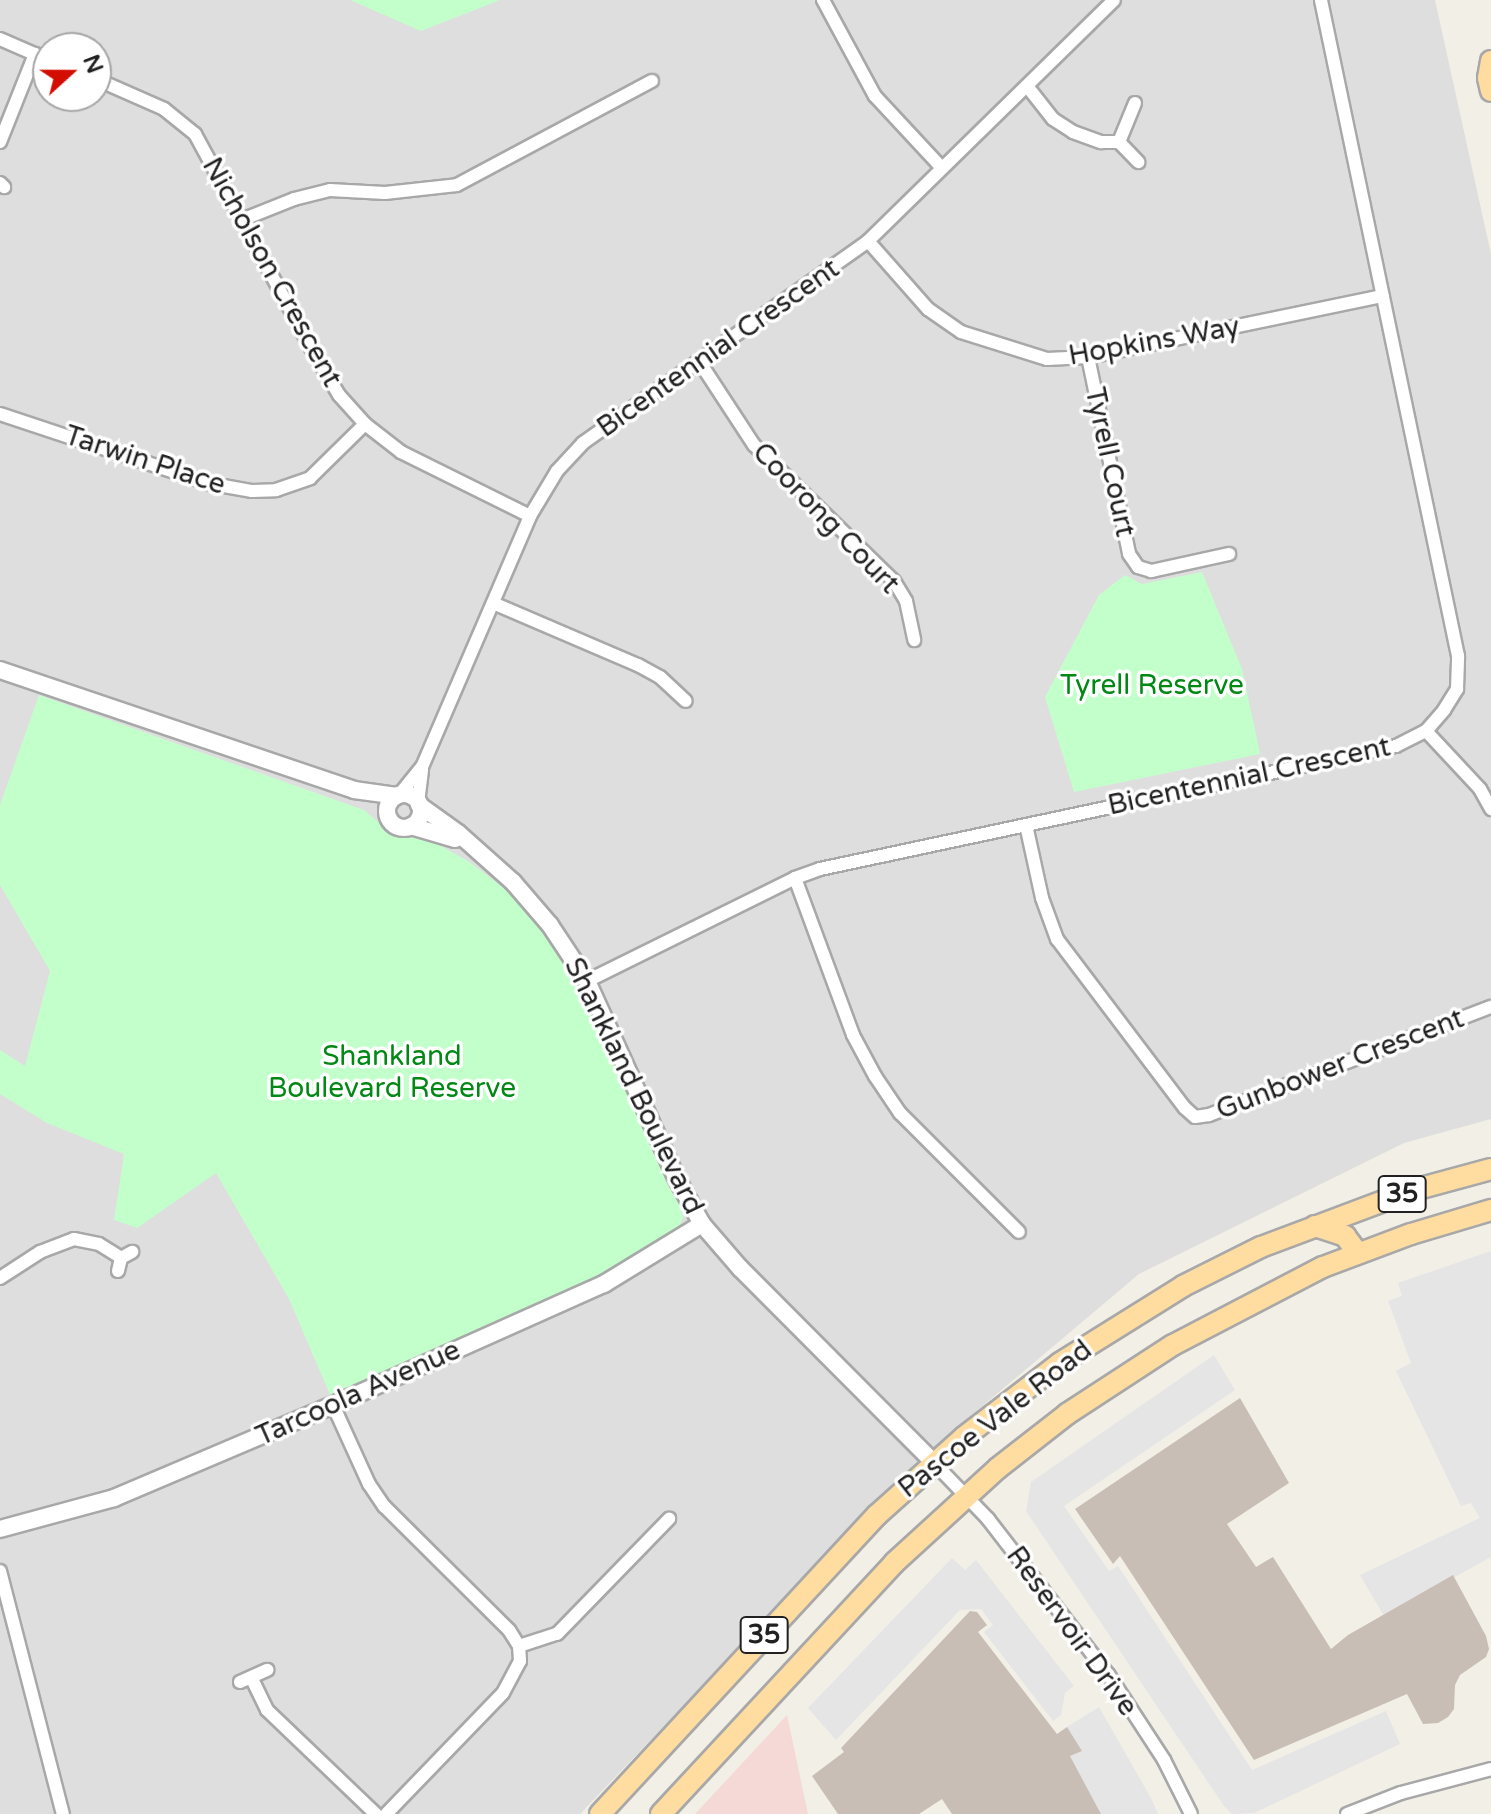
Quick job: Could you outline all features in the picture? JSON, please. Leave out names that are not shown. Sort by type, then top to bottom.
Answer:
[{"type":"main road","points":[[1491,61],[1488,78],[1491,91]]},
{"type":"main road","name":"Pascoe Vale Road","points":[[600,1814],[843,1550],[934,1463],[1020,1392],[1132,1315],[1235,1259],[1410,1191],[1491,1169]]},
{"type":"main road","name":"Pascoe Vale Road","points":[[661,1814],[894,1563],[966,1496],[1067,1414],[1142,1364],[1227,1314],[1358,1253],[1491,1210]]},
{"type":"main road","points":[[1315,1226],[1345,1236],[1358,1253]]},
{"type":"street","points":[[823,0],[875,96],[942,168]]},
{"type":"street","name":"Bicentennial Crescent","points":[[398,796],[422,767],[530,516],[557,471],[583,443],[868,241],[1114,0]]},
{"type":"street","name":"Bicentennial Crescent","points":[[587,981],[795,878],[820,869],[1396,746],[1426,731],[1457,689],[1458,656],[1321,0]]},
{"type":"street","points":[[0,39],[32,53]]},
{"type":"street","points":[[0,142],[32,62]]},
{"type":"street","points":[[244,219],[294,199],[330,190],[385,193],[457,185],[652,81]]},
{"type":"street","name":"Nicholson Crescent","points":[[112,86],[164,109],[195,134],[244,219],[311,348],[339,395],[365,424],[401,452],[530,516]]},
{"type":"street","points":[[1027,86],[1053,119],[1073,132],[1101,142],[1119,142],[1138,162]]},
{"type":"street","points":[[1119,142],[1135,103]]},
{"type":"street","name":"Hopkins Way","points":[[868,241],[928,309],[961,332],[1047,359],[1088,357],[1383,296]]},
{"type":"street","name":"Tyrell Court","points":[[1088,357],[1129,554],[1138,567],[1151,571],[1229,554]]},
{"type":"street","name":"Coorong Court","points":[[699,361],[754,445],[894,581],[906,601],[914,640]]},
{"type":"street","name":"Tarwin Place","points":[[0,414],[207,483],[252,491],[276,490],[310,478],[365,424]]},
{"type":"street","points":[[493,603],[638,665],[660,677],[686,701]]},
{"type":"street","points":[[0,670],[354,790],[410,796],[419,804],[418,819],[411,826],[396,826],[354,790]]},
{"type":"street","points":[[1426,731],[1480,789],[1491,809]]},
{"type":"street","name":"Bicentennial Crescent","points":[[419,804],[422,767]]},
{"type":"street","points":[[388,816],[390,802],[398,796]]},
{"type":"street","name":"Shankland Boulevard","points":[[419,804],[513,882],[542,915],[587,981],[677,1179],[702,1224],[740,1268],[934,1463]]},
{"type":"street","name":"Gunbower Crescent","points":[[1026,825],[1042,898],[1057,939],[1195,1117],[1209,1115],[1491,1007]]},
{"type":"street","name":"Shankland Boulevard","points":[[411,826],[471,846]]},
{"type":"street","points":[[795,878],[853,1035],[875,1076],[900,1113],[1019,1232]]},
{"type":"street","name":"Tarcoola Avenue","points":[[0,1529],[114,1498],[333,1405],[604,1284],[702,1224]]},
{"type":"street","points":[[0,1278],[40,1252],[74,1239],[99,1244],[124,1261]]},
{"type":"street","points":[[333,1405],[369,1484],[384,1506],[498,1620],[519,1646],[520,1661],[503,1693],[386,1814]]},
{"type":"street","name":"Reservoir Drive","points":[[934,1463],[1032,1574],[1108,1674],[1164,1760],[1191,1814]]},
{"type":"street","points":[[519,1646],[557,1634],[666,1513],[685,1522]]},
{"type":"street","points":[[0,1571],[63,1814]]},
{"type":"street","points":[[267,1670],[246,1680],[267,1710],[376,1814]]},
{"type":"street","points":[[1347,1814],[1401,1793],[1491,1769]]},
{"type":"shaded area","points":[[0,0],[1435,0],[1491,254],[1491,1119],[1404,1143],[1139,1274],[915,1463],[580,1814],[0,1814]]},
{"type":"shaded area","points":[[1491,1251],[1491,1557],[1384,1616],[1360,1575],[1480,1518],[1471,1503],[1461,1506],[1396,1371],[1411,1363],[1388,1301],[1402,1296],[1398,1283]]},
{"type":"shaded area","points":[[1214,1355],[1235,1390],[1064,1506],[1109,1571],[1118,1566],[1252,1770],[1386,1711],[1400,1744],[1254,1813],[1232,1814],[1224,1806],[1026,1511],[1031,1482]]},
{"type":"shaded area","points":[[952,1558],[965,1570],[976,1560],[1074,1686],[1065,1693],[1061,1715],[1053,1721],[984,1632],[993,1625],[981,1609],[960,1610],[836,1740],[808,1708]]},
{"type":"shaded area","points":[[1099,1707],[1158,1814],[1101,1814],[1070,1756],[1067,1727]]},
{"type":"shaded area","points":[[787,1715],[808,1814],[695,1814]]},
{"type":"green space","points":[[350,0],[500,0],[421,31]]},
{"type":"green space","name":"Tyrell Reserve","points":[[1202,572],[1242,669],[1260,754],[1074,792],[1045,697],[1099,595],[1125,575],[1142,584]]},
{"type":"green space","name":"Shankland Boulevard Reserve","points":[[39,695],[364,810],[391,833],[421,835],[468,861],[509,892],[543,930],[569,970],[682,1206],[683,1218],[677,1230],[600,1277],[331,1397],[289,1299],[216,1173],[137,1228],[114,1220],[124,1154],[47,1123],[0,1094],[0,1050],[25,1066],[50,971],[0,885],[0,805]]},
{"type":"building","points":[[1240,1398],[1289,1483],[1227,1524],[1256,1567],[1273,1557],[1331,1649],[1348,1635],[1453,1575],[1486,1636],[1489,1649],[1486,1657],[1460,1675],[1455,1685],[1454,1709],[1448,1717],[1438,1723],[1423,1724],[1407,1694],[1254,1760],[1120,1556],[1113,1564],[1075,1509]]},
{"type":"building","points":[[970,1611],[977,1612],[987,1625],[978,1632],[1057,1734],[1067,1727],[1082,1751],[1070,1756],[1101,1814],[952,1814],[942,1799],[919,1814],[838,1814],[812,1776],[844,1752],[841,1748]]}]
